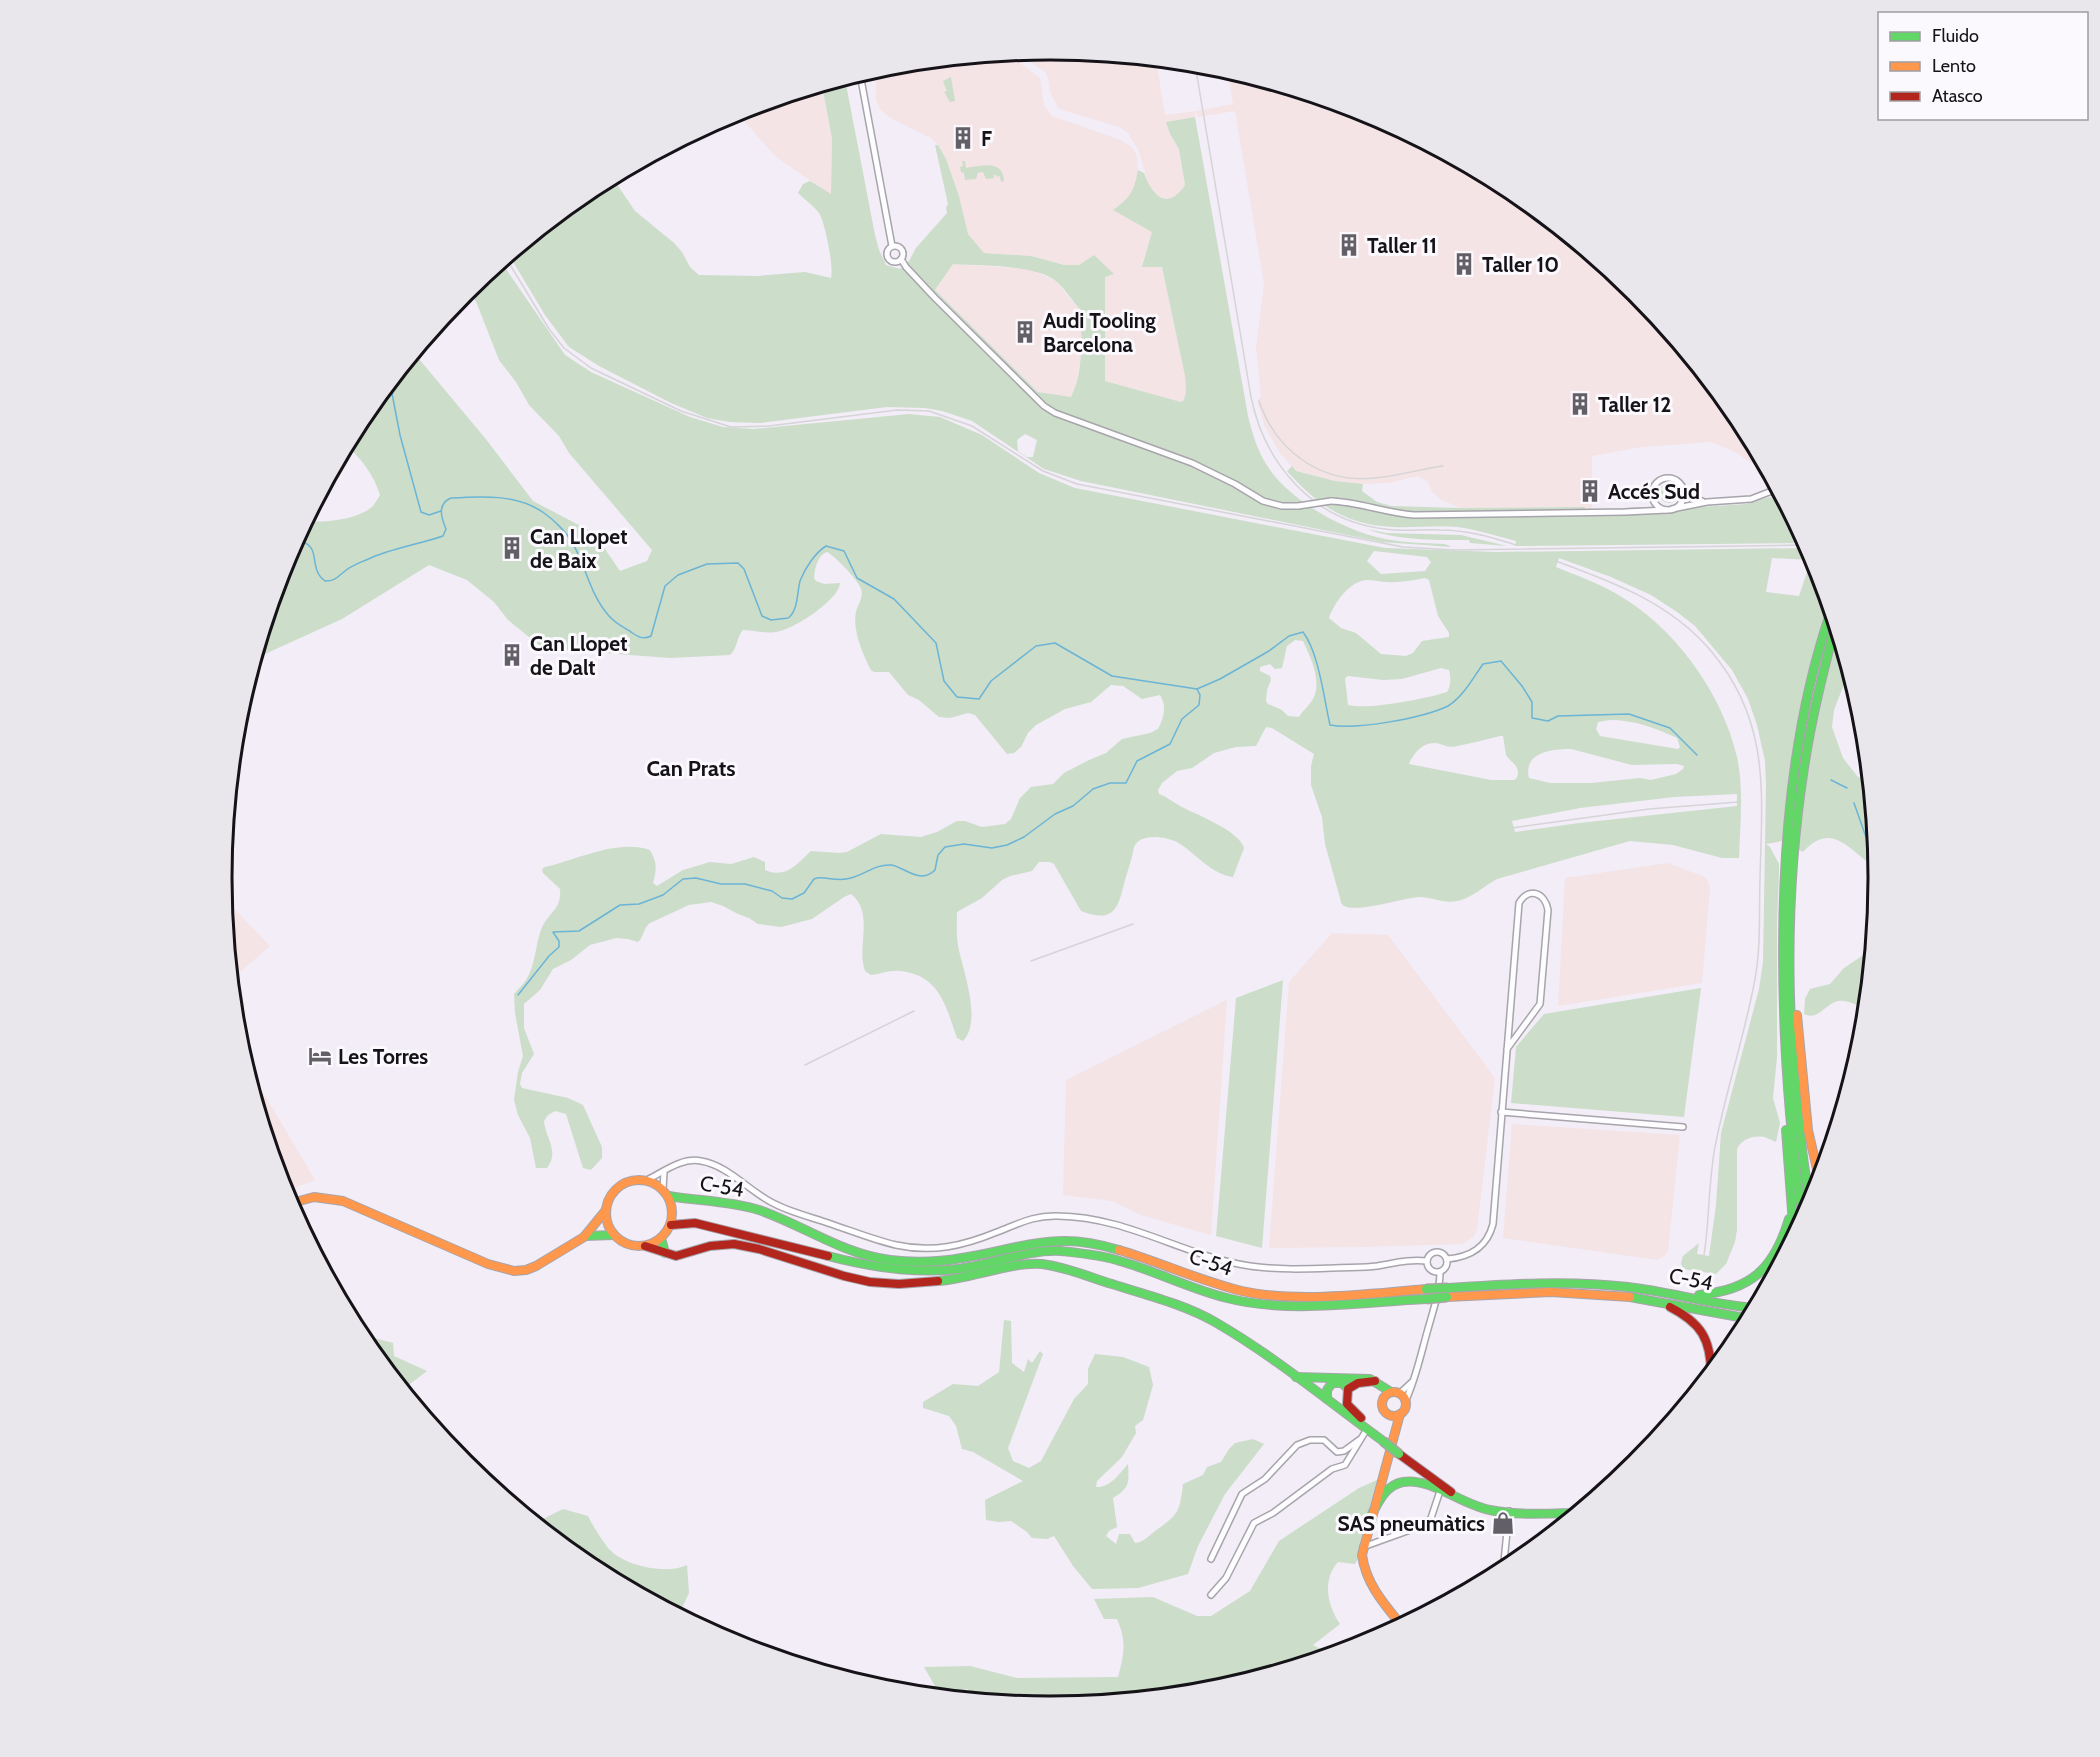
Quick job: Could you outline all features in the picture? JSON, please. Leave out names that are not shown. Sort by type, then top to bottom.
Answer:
[{"type":"main road","points":[[1808,1188],[1798,1114],[1783,921],[1793,785],[1812,675],[1827,623]]},
{"type":"main road","points":[[1801,1204],[1790,1114],[1787,990],[1792,880],[1800,800],[1813,712],[1832,638]]},
{"type":"main road","points":[[1787,990],[1797,1014],[1808,1130],[1816,1165]]},
{"type":"main road","points":[[1787,990],[1780,1018],[1793,1221]]},
{"type":"main road","points":[[614,1235],[606,1219],[606,1210],[612,1192],[619,1186],[637,1179],[647,1180],[666,1193],[673,1215],[671,1225],[662,1238],[645,1246]]},
{"type":"main road","name":"C-54","points":[[666,1193],[730,1203],[756,1210],[782,1219],[844,1248],[887,1260],[946,1261],[1061,1240],[1095,1244],[1132,1253],[1211,1283],[1264,1295],[1309,1297],[1426,1294]]},
{"type":"main road","points":[[298,1201],[314,1197],[343,1201],[497,1268],[514,1271],[531,1268],[584,1237],[606,1210]]},
{"type":"main road","points":[[1682,1296],[1707,1295],[1733,1290],[1760,1275],[1782,1242],[1792,1204]]},
{"type":"main road","name":"C-54","points":[[671,1225],[695,1224],[720,1228],[859,1263],[924,1271],[960,1269],[1012,1257],[1059,1251],[1118,1260],[1226,1298],[1258,1304],[1301,1305],[1447,1292],[1514,1283],[1556,1283],[1629,1287],[1747,1307]]},
{"type":"main road","points":[[584,1237],[600,1234],[614,1235],[628,1244],[645,1246],[676,1256],[710,1246],[735,1244],[844,1276],[870,1282],[899,1284],[953,1280],[1012,1266],[1041,1264],[1064,1269],[1198,1313],[1237,1335],[1464,1501]]},
{"type":"main road","points":[[662,1238],[665,1253]]},
{"type":"main road","name":"C-54","points":[[1447,1292],[1575,1293],[1654,1300],[1741,1317]]},
{"type":"main road","points":[[1654,1300],[1687,1316],[1699,1328],[1709,1346],[1710,1362]]},
{"type":"main road","points":[[1296,1377],[1364,1378],[1378,1383],[1405,1402],[1404,1409],[1395,1415]]},
{"type":"main road","points":[[1327,1399],[1332,1383],[1345,1384],[1348,1389],[1347,1404],[1361,1418],[1366,1428]]},
{"type":"main road","points":[[1348,1389],[1358,1383],[1378,1383]]},
{"type":"main road","points":[[1378,1383],[1383,1398],[1383,1409],[1395,1415]]},
{"type":"main road","points":[[1383,1398],[1395,1393]]},
{"type":"main road","points":[[1395,1415],[1395,1431],[1363,1547],[1362,1563],[1368,1581],[1397,1620]]},
{"type":"main road","points":[[1372,1514],[1387,1490],[1400,1482],[1416,1482],[1480,1508],[1565,1513]]},
{"type":"street","points":[[862,83],[892,246]]},
{"type":"street","points":[[897,245],[902,249],[901,259],[896,262],[889,260],[887,252],[892,246],[897,245]]},
{"type":"street","points":[[901,259],[935,298],[1055,414],[1214,473],[1263,501],[1282,506],[1331,501],[1408,514],[1639,511],[1751,499],[1771,491]]},
{"type":"street","points":[[1683,486],[1683,500],[1677,507],[1670,509],[1658,506],[1653,498],[1655,484],[1664,478],[1675,478],[1683,486],[1690,498],[1707,502]]},
{"type":"street","points":[[1639,511],[1650,505],[1653,498]]},
{"type":"street","points":[[1447,1259],[1469,1256],[1476,1252],[1491,1232],[1519,903],[1529,894],[1539,894],[1546,900],[1548,910],[1540,1004],[1507,1049]]},
{"type":"street","points":[[1501,1113],[1683,1127]]},
{"type":"street","points":[[647,1180],[675,1165],[701,1160],[718,1166],[753,1192],[774,1204],[878,1240],[908,1247],[940,1249],[955,1247],[1029,1218],[1057,1216],[1096,1219],[1118,1224],[1197,1252],[1248,1266],[1305,1269],[1377,1266],[1402,1260],[1427,1261]]},
{"type":"street","points":[[664,1172],[666,1193]]},
{"type":"street","points":[[1405,1402],[1437,1295],[1440,1272],[1447,1266],[1447,1259],[1443,1254],[1436,1252],[1430,1254],[1427,1261],[1430,1270],[1440,1272]]},
{"type":"street","points":[[1395,1393],[1413,1381]]},
{"type":"street","points":[[1211,1596],[1226,1578],[1254,1523],[1273,1513],[1332,1469],[1345,1465],[1366,1428]]},
{"type":"street","points":[[1211,1559],[1242,1494],[1265,1479],[1297,1444],[1310,1440],[1324,1440],[1337,1452],[1344,1451],[1360,1440]]},
{"type":"street","points":[[1363,1547],[1424,1525],[1431,1518],[1440,1491]]},
{"type":"street","points":[[1504,1559],[1509,1511]]},
{"type":"shaded area","points":[[1018,61],[1040,78],[1044,105],[1052,116],[1121,140],[1132,147],[1137,156],[1138,170],[1135,187],[1128,200],[1152,232],[1142,267],[1162,267],[1185,376],[1184,400],[1181,402],[1105,381],[1105,277],[1094,255],[1079,265],[1064,265],[1031,256],[984,253],[968,234],[959,196],[946,159],[938,145],[931,138],[889,117],[880,109],[876,100],[876,79],[943,67]]},
{"type":"shaded area","points":[[1029,61],[1104,62],[1157,67],[1165,115],[1195,111],[1195,117],[1167,122],[1170,134],[1179,149],[1185,185],[1178,195],[1173,199],[1165,199],[1156,196],[1150,189],[1138,149],[1128,133],[1119,127],[1059,109],[1050,92],[1046,73]]},
{"type":"shaded area","points":[[1230,81],[1313,103],[1412,144],[1505,198],[1590,263],[1629,300],[1699,380],[1731,424],[1758,467],[1733,451],[1711,442],[1641,447],[1592,456],[1592,510],[1584,507],[1460,508],[1440,499],[1432,492],[1427,481],[1417,476],[1389,483],[1363,484],[1335,481],[1296,471],[1279,452],[1265,427],[1257,401],[1261,396],[1256,347],[1264,284],[1235,111],[1197,117],[1196,111],[1233,104]]},
{"type":"shaded area","points":[[823,92],[832,139],[831,195],[776,157],[743,120]]},
{"type":"shaded area","points":[[953,264],[1029,269],[1056,281],[1081,310],[1081,355],[1075,389],[1071,397],[1039,392],[935,290]]},
{"type":"shaded area","points":[[1668,863],[1702,876],[1707,879],[1710,888],[1702,983],[1558,1006],[1565,878]]},
{"type":"shaded area","points":[[232,906],[270,946],[238,974]]},
{"type":"shaded area","points":[[1332,933],[1388,935],[1495,1078],[1477,1230],[1473,1237],[1462,1244],[1269,1248],[1289,982]]},
{"type":"shaded area","points":[[1227,1000],[1211,1235],[1141,1215],[1112,1201],[1063,1195],[1066,1080]]},
{"type":"shaded area","points":[[258,1087],[266,1097],[315,1180],[293,1188],[275,1142]]},
{"type":"shaded area","points":[[1512,1124],[1680,1135],[1668,1251],[1664,1256],[1657,1260],[1503,1238]]},
{"type":"green space","points":[[951,77],[955,101],[950,102],[944,92],[947,91],[943,81]]},
{"type":"green space","points":[[846,86],[875,235],[886,265],[900,269],[947,213],[948,204],[935,145],[938,145],[946,159],[959,196],[968,234],[984,253],[1031,256],[1064,265],[1079,265],[1094,255],[1114,274],[1105,277],[1105,381],[1181,402],[1184,400],[1186,391],[1185,376],[1162,267],[1142,267],[1152,232],[1113,210],[1131,193],[1138,170],[1144,173],[1151,188],[1161,197],[1172,198],[1178,193],[1185,185],[1179,149],[1166,122],[1195,117],[1248,416],[1255,441],[1266,464],[1288,490],[1318,512],[1352,529],[1385,539],[1445,544],[1452,547],[1382,542],[1081,481],[1044,469],[972,421],[925,408],[887,407],[761,423],[729,422],[707,418],[671,403],[599,366],[569,347],[545,315],[513,261],[552,229],[617,185],[635,211],[674,243],[690,267],[699,275],[757,276],[805,272],[831,278],[830,255],[821,218],[817,210],[798,193],[803,184],[810,181],[831,194],[832,139],[823,92]],"holes":[[[953,264],[1008,267],[1048,276],[1063,288],[1081,310],[1080,365],[1071,397],[1038,392],[935,290]],[[1025,434],[1037,440],[1033,457],[1027,457],[1018,451],[1017,440]]]},
{"type":"green space","points":[[962,161],[965,161],[966,168],[985,165],[996,167],[1003,174],[1004,181],[1001,182],[1000,176],[996,175],[994,178],[986,179],[983,172],[978,173],[976,179],[965,180],[960,167],[963,166]]},
{"type":"green space","points":[[505,268],[565,355],[591,372],[690,417],[723,427],[754,429],[909,414],[940,417],[982,435],[1039,473],[1075,488],[1385,548],[1495,552],[1798,548],[1804,560],[1772,558],[1766,592],[1799,596],[1808,570],[1825,615],[1845,682],[1834,710],[1832,727],[1843,758],[1858,777],[1862,778],[1867,825],[1868,862],[1842,842],[1833,839],[1824,838],[1814,842],[1803,852],[1782,841],[1766,844],[1779,864],[1777,1057],[1773,1098],[1780,1123],[1776,1142],[1768,1138],[1754,1137],[1742,1142],[1737,1149],[1737,1230],[1726,1264],[1716,1274],[1683,1269],[1681,1263],[1683,1256],[1699,1243],[1697,1254],[1709,1256],[1716,1205],[1721,1133],[1759,989],[1763,962],[1766,785],[1765,761],[1757,725],[1748,699],[1732,670],[1695,626],[1651,595],[1559,558],[1556,567],[1615,593],[1656,623],[1675,642],[1707,685],[1720,708],[1737,757],[1741,795],[1739,858],[1722,858],[1673,845],[1630,841],[1497,879],[1461,900],[1450,902],[1419,897],[1350,908],[1341,902],[1325,844],[1322,817],[1311,785],[1311,766],[1314,754],[1272,728],[1266,727],[1256,746],[1236,747],[1214,753],[1192,768],[1177,771],[1162,783],[1158,790],[1159,794],[1226,829],[1241,842],[1244,848],[1233,877],[1210,868],[1177,842],[1153,837],[1141,839],[1134,847],[1117,906],[1108,914],[1092,915],[1081,911],[1054,864],[1050,862],[1039,862],[1032,871],[1002,880],[982,898],[957,912],[957,941],[971,1008],[969,1032],[963,1041],[957,1038],[939,994],[924,979],[900,971],[871,975],[865,971],[862,952],[864,920],[858,902],[851,894],[812,919],[781,927],[758,924],[711,902],[689,905],[650,923],[638,942],[616,938],[590,945],[571,960],[553,969],[540,990],[524,1004],[524,1028],[534,1054],[522,1073],[520,1084],[522,1088],[568,1098],[583,1105],[602,1147],[602,1158],[591,1170],[583,1168],[566,1114],[555,1111],[544,1121],[552,1150],[551,1162],[547,1168],[536,1168],[530,1138],[518,1115],[514,1100],[523,1056],[514,994],[529,974],[541,930],[559,902],[560,889],[543,873],[542,869],[597,852],[637,847],[650,850],[656,866],[653,883],[657,886],[683,870],[710,862],[731,864],[754,857],[765,862],[765,870],[779,873],[790,869],[811,851],[847,852],[881,834],[921,837],[937,832],[957,821],[965,821],[982,827],[1005,824],[1011,819],[1020,798],[1031,787],[1053,784],[1064,773],[1106,753],[1122,739],[1158,729],[1164,708],[1160,695],[1142,699],[1123,686],[1111,685],[1091,702],[1065,709],[1036,725],[1028,733],[1021,747],[1014,753],[1007,754],[975,715],[968,713],[950,718],[939,717],[919,700],[908,695],[889,672],[871,670],[862,650],[855,619],[862,595],[860,586],[827,552],[819,559],[814,578],[824,584],[840,583],[832,598],[814,613],[784,630],[767,633],[743,630],[730,655],[670,658],[540,646],[508,620],[494,602],[467,580],[429,565],[342,619],[263,655],[294,565],[314,521],[331,521],[358,515],[372,507],[380,495],[366,467],[352,451],[369,424],[419,359],[485,438],[533,501],[594,533],[620,571],[647,561],[652,550],[569,453],[559,436],[529,405],[516,382],[499,360],[474,297]],"holes":[[[1374,551],[1427,557],[1431,562],[1425,571],[1381,574],[1367,561]],[[1425,578],[1429,580],[1438,616],[1449,633],[1449,637],[1422,641],[1413,653],[1406,656],[1381,654],[1356,633],[1341,628],[1329,618],[1344,593],[1361,581],[1397,582]],[[1295,640],[1303,641],[1315,672],[1315,695],[1299,717],[1288,716],[1282,710],[1268,704],[1267,690],[1271,680],[1270,676],[1260,671],[1260,667],[1270,664],[1275,669],[1282,668],[1287,646]],[[1441,668],[1449,670],[1450,678],[1447,692],[1437,695],[1383,705],[1348,705],[1345,678],[1348,676],[1383,680],[1402,679]],[[1619,720],[1653,728],[1677,738],[1680,747],[1678,749],[1600,736],[1596,729],[1598,722]],[[1503,736],[1506,755],[1518,771],[1517,778],[1514,780],[1491,780],[1409,764],[1418,750],[1430,743],[1454,747]],[[1571,749],[1632,765],[1677,764],[1684,766],[1676,774],[1651,780],[1640,778],[1591,783],[1550,783],[1529,778],[1530,762],[1541,754]],[[1737,794],[1737,806],[1515,832],[1512,821],[1580,808],[1674,797]]]},
{"type":"green space","points":[[1292,466],[1296,471],[1335,481],[1363,484],[1362,491],[1377,502],[1391,506],[1585,507],[1585,509],[1592,510],[1639,507],[1668,514],[1685,508],[1746,504],[1773,496],[1796,543],[1515,546],[1516,541],[1458,527],[1401,527],[1361,522],[1321,503],[1287,471]]},
{"type":"green space","points":[[1665,483],[1673,483],[1679,489],[1679,497],[1673,503],[1665,503],[1659,497],[1659,489]]},
{"type":"green space","points":[[1367,529],[1386,533],[1461,535],[1507,546],[1470,543],[1469,540],[1404,538]]},
{"type":"green space","points":[[1864,954],[1858,1005],[1838,1001],[1817,1014],[1809,1016],[1804,1014],[1805,999],[1810,989],[1830,984],[1844,968]]},
{"type":"green space","points":[[1283,980],[1262,1248],[1216,1236],[1236,998]]},
{"type":"green space","points":[[1701,988],[1684,1117],[1511,1103],[1516,1047],[1544,1014]]},
{"type":"green space","points":[[1004,1320],[1011,1321],[1012,1363],[1024,1372],[1028,1359],[1032,1363],[1040,1351],[1043,1354],[1008,1448],[1013,1461],[1029,1468],[1041,1461],[1074,1399],[1088,1384],[1088,1369],[1095,1354],[1123,1357],[1149,1367],[1153,1385],[1143,1420],[1135,1426],[1136,1433],[1122,1457],[1097,1481],[1096,1487],[1106,1485],[1114,1480],[1128,1464],[1127,1484],[1123,1491],[1113,1498],[1117,1527],[1109,1531],[1106,1536],[1116,1544],[1119,1534],[1130,1534],[1135,1543],[1145,1539],[1169,1521],[1179,1507],[1183,1484],[1203,1475],[1207,1467],[1221,1462],[1235,1443],[1253,1439],[1264,1444],[1225,1494],[1198,1546],[1188,1574],[1138,1588],[1092,1589],[1073,1566],[1054,1536],[1047,1539],[1032,1538],[1011,1521],[986,1520],[985,1500],[1023,1481],[973,1452],[962,1449],[956,1426],[949,1416],[923,1408],[923,1402],[953,1384],[978,1386],[999,1372]]},
{"type":"green space","points":[[373,1338],[393,1343],[394,1356],[427,1371],[408,1385]]},
{"type":"green space","points":[[1377,1480],[1361,1539],[1359,1557],[1355,1564],[1338,1562],[1330,1577],[1329,1601],[1340,1624],[1313,1645],[1323,1650],[1262,1669],[1210,1681],[1157,1690],[1104,1695],[1050,1697],[970,1693],[968,1689],[943,1690],[937,1689],[924,1667],[970,1666],[1017,1678],[1118,1677],[1124,1648],[1120,1627],[1117,1619],[1104,1619],[1094,1599],[1153,1597],[1197,1616],[1211,1616],[1250,1591],[1279,1541],[1359,1488]]},
{"type":"green space","points":[[563,1509],[588,1516],[608,1548],[624,1560],[657,1569],[687,1565],[689,1593],[682,1610],[595,1559],[542,1520]]},
{"type":"waterway","points":[[392,393],[400,435],[421,512],[429,515],[441,511]]},
{"type":"waterway","points":[[304,542],[313,551],[319,575],[325,581],[329,581],[352,566],[375,556],[443,536],[446,529],[442,507],[451,498],[487,497],[522,502],[544,513],[563,530],[577,551],[603,608],[616,623],[643,638],[651,636],[665,586],[678,575],[707,564],[738,563],[744,569],[762,616],[771,620],[788,618],[795,606],[800,581],[805,571],[814,557],[826,546],[844,551],[857,578],[894,599],[936,643],[944,681],[957,697],[979,699],[991,681],[1036,646],[1055,643],[1112,676],[1197,689],[1220,679],[1269,651],[1289,636],[1303,632],[1309,641],[1317,664],[1330,725],[1356,726],[1407,719],[1448,706],[1458,698],[1483,664],[1501,661],[1532,702],[1532,718],[1548,721],[1558,716],[1629,714],[1670,728],[1697,755]]},
{"type":"waterway","points":[[518,995],[559,947],[559,941],[553,932],[579,931],[620,905],[639,904],[663,895],[683,879],[696,878],[721,884],[745,884],[772,891],[782,898],[792,899],[804,893],[817,878],[846,879],[885,865],[896,866],[918,876],[924,876],[935,870],[938,855],[945,847],[964,844],[992,848],[1007,845],[1024,837],[1055,814],[1073,806],[1093,789],[1110,783],[1126,783],[1137,761],[1170,744],[1182,719],[1199,705],[1200,695],[1197,689]]},
{"type":"waterway","points":[[1831,780],[1847,788]]},
{"type":"waterway","points":[[1854,803],[1867,838]]},
{"type":"railway","points":[[1197,74],[1251,397],[1258,422],[1281,467],[1315,502],[1336,515],[1359,524],[1392,530],[1460,531],[1516,545]]},
{"type":"railway","points":[[509,264],[549,329],[564,348],[591,368],[681,411],[731,427],[769,426],[897,410],[929,411],[972,426],[1043,471],[1077,484],[1403,547],[1453,550],[1797,545]]},
{"type":"railway","points":[[1259,401],[1267,419],[1289,449],[1303,460],[1336,476],[1375,478],[1443,466]]},
{"type":"railway","points":[[1556,561],[1640,596],[1678,620],[1695,634],[1711,651],[1730,678],[1744,705],[1759,760],[1762,818],[1758,954],[1751,1000],[1713,1156],[1704,1255]]},
{"type":"railway","points":[[1512,828],[1649,809],[1738,802]]},
{"type":"railway","points":[[1031,961],[1133,924]]},
{"type":"railway","points":[[805,1065],[914,1011]]},
{"type":"traffic: fast","points":[[1801,1204],[1791,1129],[1785,1038],[1783,985],[1785,877],[1788,822],[1795,768],[1804,715],[1827,623]]},
{"type":"traffic: fast","points":[[1807,1188],[1792,1041],[1790,987],[1792,878],[1807,750],[1832,638]]},
{"type":"traffic: fast","points":[[1786,1130],[1793,1221]]},
{"type":"traffic: fast","points":[[669,1196],[726,1203],[759,1210],[855,1252],[890,1260],[917,1262],[944,1260],[1026,1245],[1072,1241],[1119,1250]]},
{"type":"traffic: fast","points":[[1699,1295],[1733,1288],[1758,1274],[1776,1251],[1789,1219]]},
{"type":"traffic: fast","points":[[585,1236],[614,1235]]},
{"type":"traffic: fast","points":[[661,1238],[665,1253]]},
{"type":"traffic: fast","points":[[828,1256],[860,1263],[925,1271],[958,1269],[1036,1252],[1061,1251],[1113,1259],[1213,1294],[1250,1303],[1326,1306],[1426,1299]]},
{"type":"traffic: fast","points":[[938,1281],[1018,1265],[1042,1264],[1069,1270],[1178,1305],[1237,1335],[1383,1441]]},
{"type":"traffic: fast","points":[[1448,1288],[1538,1283],[1606,1285],[1644,1289],[1747,1307]]},
{"type":"traffic: fast","points":[[1426,1289],[1448,1288]]},
{"type":"traffic: fast","points":[[1426,1299],[1447,1297]]},
{"type":"traffic: fast","points":[[1630,1297],[1741,1317]]},
{"type":"traffic: fast","points":[[1296,1377],[1370,1379],[1391,1392]]},
{"type":"traffic: fast","points":[[1327,1399],[1327,1390],[1332,1383],[1342,1383],[1348,1389]]},
{"type":"traffic: fast","points":[[1383,1441],[1399,1454]]},
{"type":"traffic: fast","points":[[1372,1514],[1384,1494],[1392,1486],[1403,1482],[1435,1487],[1468,1503],[1490,1510],[1522,1514],[1566,1513]]},
{"type":"traffic: slow","points":[[1797,1015],[1808,1130],[1816,1165]]},
{"type":"traffic: slow","points":[[632,1180],[646,1180],[658,1185],[667,1194],[672,1213],[670,1226],[663,1237],[646,1246],[632,1246],[620,1241],[611,1232],[606,1220],[606,1206],[611,1194],[620,1185],[632,1180]]},
{"type":"traffic: slow","points":[[298,1201],[314,1197],[343,1201],[488,1264],[514,1271],[536,1266],[584,1237],[606,1210]]},
{"type":"traffic: slow","points":[[1119,1250],[1211,1282],[1263,1295],[1309,1297],[1426,1289]]},
{"type":"traffic: slow","points":[[1447,1297],[1551,1292],[1630,1297]]},
{"type":"traffic: slow","points":[[1394,1392],[1399,1393],[1405,1399],[1406,1404],[1405,1409],[1399,1415],[1394,1416],[1389,1415],[1383,1409],[1382,1404],[1383,1399],[1389,1393],[1394,1392]]},
{"type":"traffic: slow","points":[[1397,1620],[1382,1602],[1367,1575],[1362,1555],[1400,1414]]},
{"type":"traffic: jam","points":[[671,1225],[695,1223],[828,1256]]},
{"type":"traffic: jam","points":[[645,1246],[676,1256],[710,1246],[734,1244],[759,1249],[870,1282],[899,1284],[938,1281]]},
{"type":"traffic: jam","points":[[1670,1307],[1697,1326],[1706,1342],[1711,1361]]},
{"type":"traffic: jam","points":[[1361,1418],[1347,1404],[1348,1389],[1358,1383],[1375,1381]]},
{"type":"traffic: jam","points":[[1399,1454],[1451,1492]]},
{"type":"place","name":"F","points":[[963,138]]},
{"type":"place","name":"Taller 11","points":[[1349,245]]},
{"type":"place","name":"Taller 10","points":[[1464,264]]},
{"type":"place","name":"Audi Tooling Barcelona","points":[[1025,332]]},
{"type":"place","name":"Taller 12","points":[[1580,404]]},
{"type":"place","name":"Accés Sud","points":[[1590,491]]},
{"type":"place","name":"Can Llopet de Baix","points":[[512,548]]},
{"type":"place","name":"Can Llopet de Dalt","points":[[512,655]]},
{"type":"place","name":"Les Torres","points":[[320,1056]]},
{"type":"place","name":"SAS pneumàtics","points":[[1503,1523]]},
{"type":"district","name":"Can Prats","points":[[691,768]]}]
